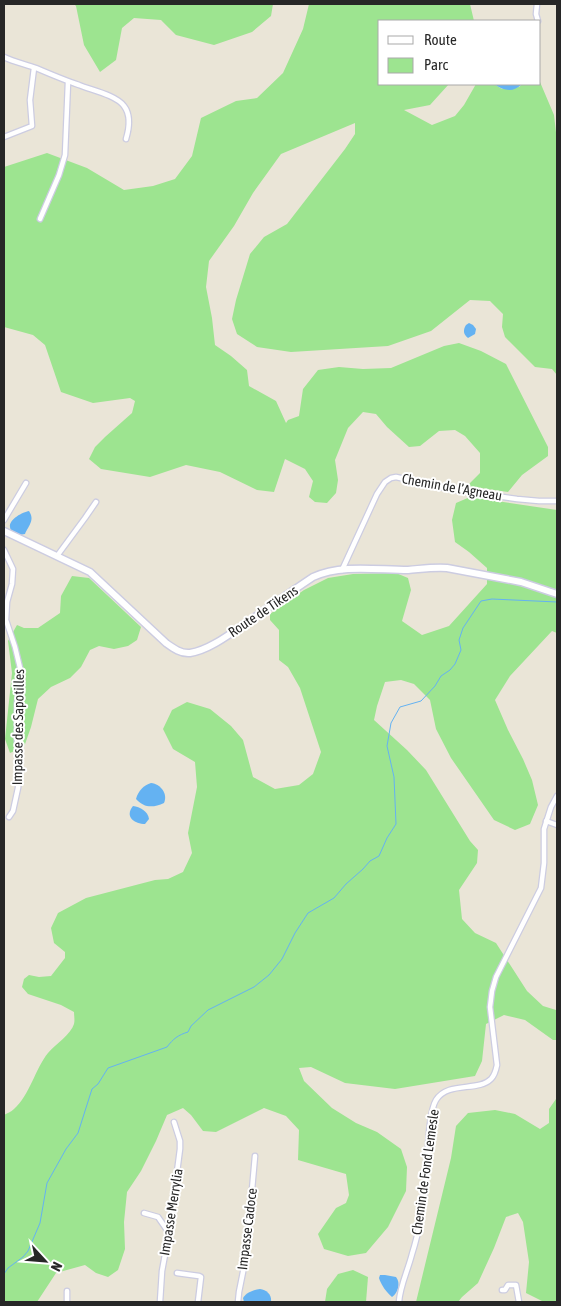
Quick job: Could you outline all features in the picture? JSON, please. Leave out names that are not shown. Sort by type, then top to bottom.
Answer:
[{"type":"street","points":[[537,4],[538,20]]},
{"type":"street","points":[[4,57],[119,101],[125,107],[129,121],[126,139]]},
{"type":"street","points":[[4,137],[32,126],[30,100],[34,68]]},
{"type":"street","points":[[40,219],[59,175],[65,155],[68,82]]},
{"type":"street","name":"Chemin de l’Agneau","points":[[342,570],[377,494],[385,482],[391,478],[402,478],[517,499],[557,501]]},
{"type":"street","points":[[4,520],[26,483]]},
{"type":"street","points":[[57,556],[96,502]]},
{"type":"street","name":"Route de Tikens","points":[[4,531],[90,572],[173,649],[191,653],[212,645],[312,577],[325,572],[447,568],[521,582],[557,594]]},
{"type":"street","name":"Impasse des Sapotilles","points":[[4,550],[13,569],[6,620],[21,672],[17,703],[19,776],[13,811],[9,817]]},
{"type":"street","name":"Chemin de Fond Lemesle","points":[[399,1302],[420,1220],[432,1108],[440,1094],[452,1089],[486,1083],[495,1074],[497,1065],[490,1007],[492,991],[496,977],[541,888],[544,863],[544,829],[557,796]]},
{"type":"street","points":[[546,821],[557,825]]},
{"type":"street","name":"Impasse Merrylia","points":[[160,1302],[162,1271],[181,1145],[174,1122]]},
{"type":"street","name":"Impasse Cadoce","points":[[238,1302],[238,1292],[246,1257],[255,1156]]},
{"type":"street","points":[[144,1212],[158,1217],[169,1233]]},
{"type":"street","points":[[177,1272],[201,1277],[198,1302]]},
{"type":"street","points":[[502,1290],[505,1290],[508,1285],[516,1285],[519,1302]]},
{"type":"street","points":[[67,1291],[67,1302]]},
{"type":"green space","points":[[74,4],[273,4],[271,16],[252,32],[214,45],[176,35],[161,20],[134,18],[122,28],[116,60],[100,72],[84,45]]},
{"type":"green space","points":[[309,4],[470,4],[474,20],[378,20],[378,85],[448,85],[430,105],[404,110],[432,125],[455,116],[475,85],[496,85],[502,89],[519,87],[521,85],[541,84],[554,115],[557,141],[557,375],[552,369],[535,367],[505,337],[502,327],[503,314],[490,301],[470,300],[431,331],[388,346],[291,352],[257,347],[237,334],[232,319],[250,254],[264,237],[287,224],[345,149],[355,134],[355,123],[281,154],[209,261],[206,287],[215,345],[247,370],[249,386],[276,401],[286,423],[288,420],[299,416],[303,389],[318,370],[339,367],[363,369],[391,368],[444,346],[459,343],[481,351],[506,364],[548,447],[548,456],[522,475],[508,492],[467,486],[480,473],[480,453],[465,436],[455,430],[439,431],[420,446],[409,447],[376,414],[363,412],[348,428],[335,460],[338,480],[336,493],[327,503],[315,502],[309,497],[313,481],[305,469],[285,459],[274,492],[257,490],[220,472],[186,465],[150,477],[101,469],[89,459],[95,447],[132,413],[135,401],[130,398],[93,403],[61,392],[45,345],[33,335],[4,327],[4,167],[47,153],[87,168],[124,190],[153,186],[175,179],[192,156],[201,118],[236,101],[257,98],[283,73],[303,29]]},
{"type":"green space","points":[[470,497],[557,510],[557,633],[552,631],[510,676],[495,700],[532,780],[538,805],[530,824],[515,830],[494,820],[451,758],[436,729],[430,700],[414,684],[401,680],[385,682],[374,720],[426,770],[470,841],[478,850],[477,863],[459,890],[462,919],[475,933],[496,943],[527,991],[543,1006],[557,1010],[557,1040],[553,1040],[525,1020],[504,1015],[486,1024],[482,1061],[475,1076],[395,1089],[345,1083],[311,1067],[299,1068],[304,1081],[332,1108],[356,1123],[377,1132],[401,1149],[407,1167],[406,1191],[388,1227],[366,1253],[348,1256],[324,1249],[318,1234],[336,1208],[346,1203],[349,1195],[346,1174],[298,1160],[299,1130],[286,1116],[264,1108],[216,1132],[203,1131],[183,1108],[167,1115],[141,1171],[127,1192],[124,1222],[125,1249],[118,1270],[108,1277],[96,1273],[85,1265],[56,1273],[37,1302],[4,1302],[4,1115],[20,1103],[43,1059],[63,1039],[74,1024],[74,1012],[61,1005],[28,994],[22,987],[24,979],[29,975],[39,977],[51,976],[65,958],[65,952],[54,943],[51,928],[58,913],[86,898],[155,880],[168,879],[183,872],[192,853],[188,833],[197,787],[195,762],[173,749],[163,729],[172,710],[187,702],[210,709],[231,726],[243,740],[253,777],[275,789],[299,785],[313,774],[321,752],[300,688],[288,667],[279,660],[279,630],[270,620],[270,614],[304,590],[328,578],[353,574],[396,573],[408,578],[411,590],[402,621],[422,635],[449,626],[487,584],[487,568],[455,542],[452,520],[456,503]]},
{"type":"green space","points":[[72,576],[89,578],[141,627],[137,640],[128,646],[114,649],[99,646],[90,650],[81,667],[70,678],[51,687],[38,699],[24,747],[10,753],[5,739],[12,673],[8,641],[17,625],[24,628],[38,628],[60,613],[61,596]]},
{"type":"green space","points":[[556,1099],[557,1302],[544,1302],[526,1293],[529,1262],[523,1222],[518,1213],[506,1217],[478,1283],[458,1302],[416,1302],[451,1158],[456,1126],[468,1113],[495,1110],[515,1114],[540,1129],[549,1123],[549,1109]]},
{"type":"green space","points":[[353,1270],[368,1277],[366,1302],[325,1302],[327,1289],[338,1274]]},
{"type":"water","points":[[496,85],[521,85],[512,90]]},
{"type":"water","points":[[469,323],[476,329],[475,334],[468,338],[464,330]]},
{"type":"water","points":[[29,511],[31,520],[25,534],[19,535],[12,531],[10,524],[12,521],[20,514]]},
{"type":"water","points":[[151,783],[158,785],[163,790],[165,796],[164,803],[149,806],[142,804],[136,799],[138,793]]},
{"type":"water","points":[[133,806],[141,808],[147,814],[149,819],[145,824],[138,823],[130,817]]},
{"type":"water","points":[[380,1275],[396,1277],[398,1279],[398,1288],[392,1297],[381,1283]]},
{"type":"water","points":[[260,1289],[268,1293],[271,1297],[271,1302],[244,1302],[243,1298],[246,1294]]},
{"type":"waterway","points":[[4,1274],[8,1268],[28,1251],[40,1223],[47,1183],[66,1149],[78,1133],[92,1089],[98,1084],[108,1068],[167,1047],[181,1034],[188,1032],[191,1026],[208,1010],[254,987],[269,975],[282,959],[308,913],[334,898],[370,861],[379,856],[396,824],[394,777],[387,746],[391,723],[400,707],[421,701],[435,686],[441,676],[455,664],[461,650],[459,640],[463,628],[481,601],[492,599],[557,602]]}]
